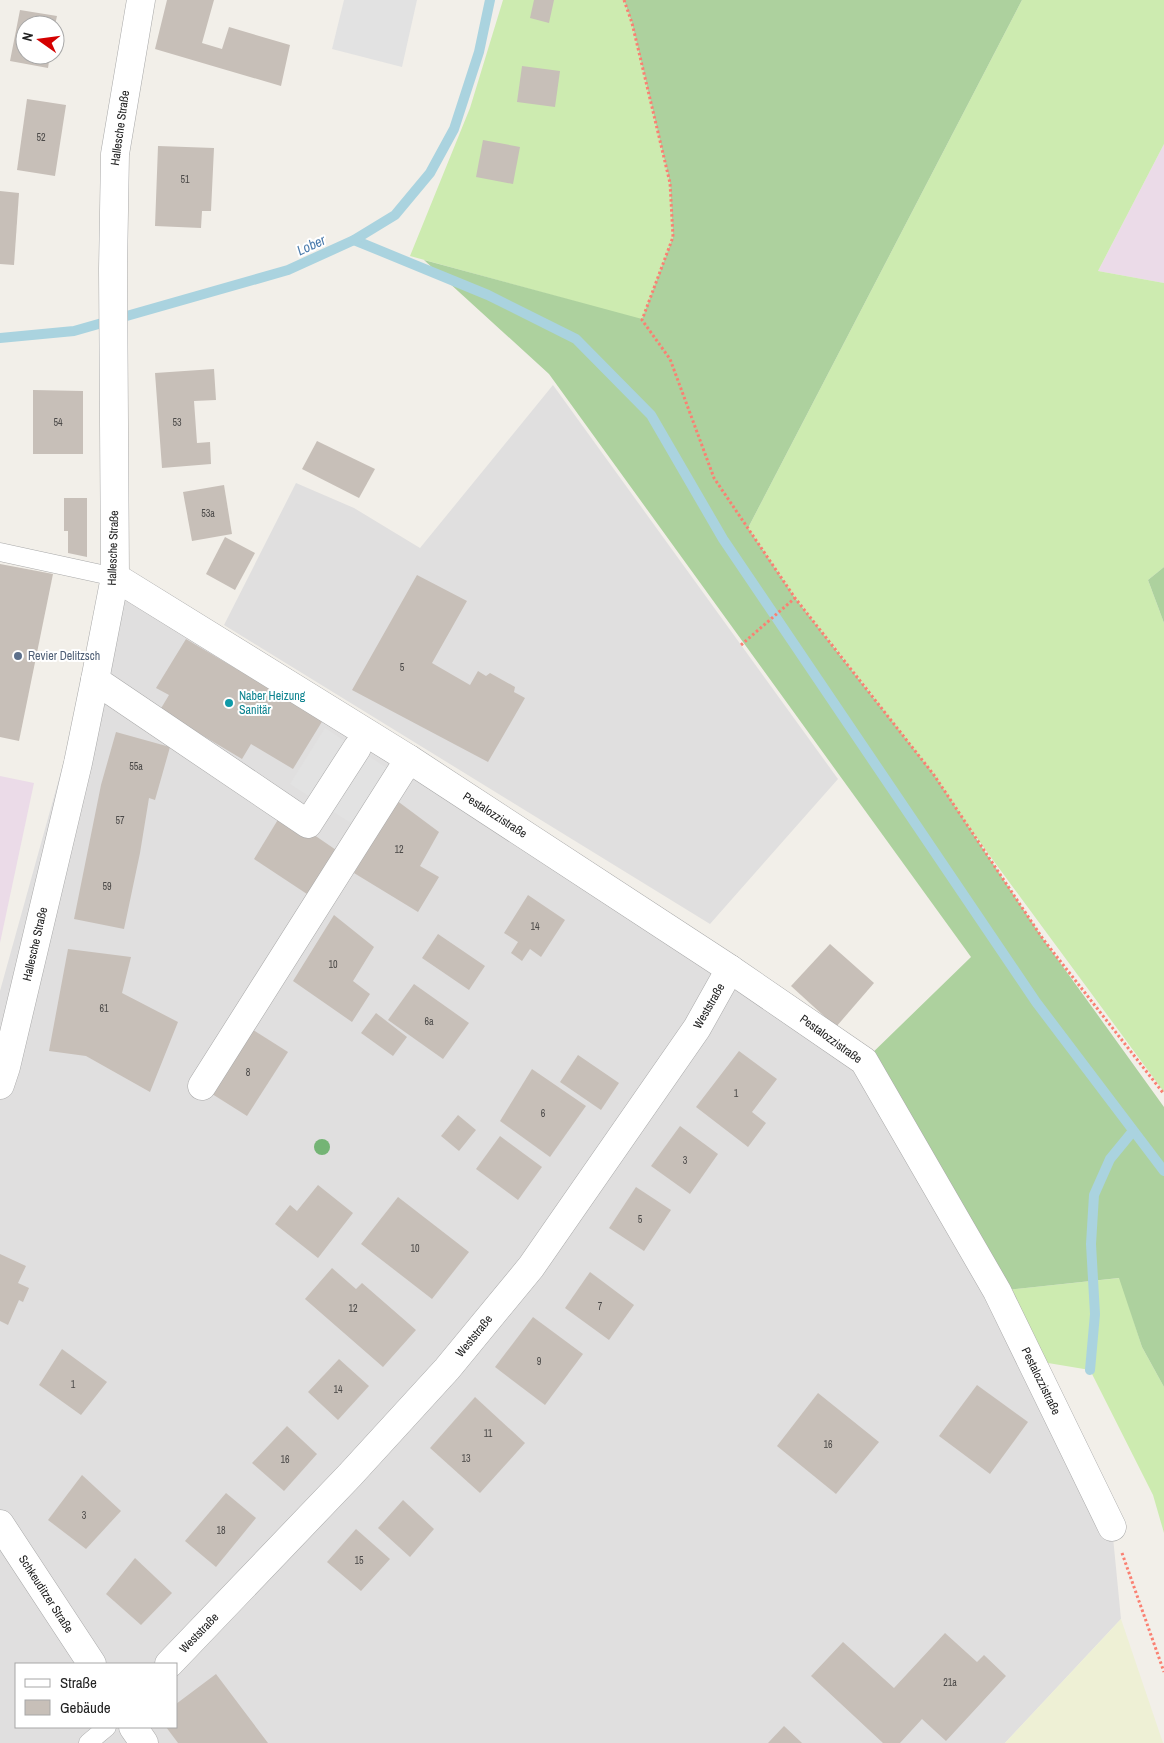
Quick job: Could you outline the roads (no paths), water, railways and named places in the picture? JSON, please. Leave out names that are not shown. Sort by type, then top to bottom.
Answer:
[{"type":"street","name":"Hallesche Straße","points":[[0,1085],[6,1067],[67,809],[115,577],[113,269],[115,154],[140,0]]},
{"type":"street","name":"Pestalozzistraße","points":[[115,577],[409,759],[730,969],[864,1061],[997,1291],[1112,1527]]},
{"type":"street","points":[[95,680],[308,824],[357,748]]},
{"type":"street","points":[[202,1086],[409,759]]},
{"type":"street","name":"Weststraße","points":[[170,1663],[350,1475],[447,1369],[531,1267],[697,1028],[730,969]]},
{"type":"street","name":"Schkeuditzer Straße","points":[[0,1524],[91,1663]]},
{"type":"street","points":[[134,1728],[144,1743]]},
{"type":"lane","points":[[0,552],[115,577]]},
{"type":"lane","points":[[88,1743],[106,1728]]},
{"type":"waterway","name":"Lober","points":[[0,338],[74,331],[288,270],[354,240],[395,215],[430,173],[454,129],[479,52],[490,0]]},
{"type":"waterway","points":[[354,240],[488,295],[576,339],[651,415],[723,539],[1036,1002],[1164,1171]]},
{"type":"waterway","points":[[1090,1370],[1095,1314],[1091,1244],[1094,1195],[1110,1159],[1133,1131]]},
{"type":"place","name":"Revier Delitzsch","points":[[18,656]]},
{"type":"place","name":"Naber Heizung Sanitär","points":[[229,703]]}]
